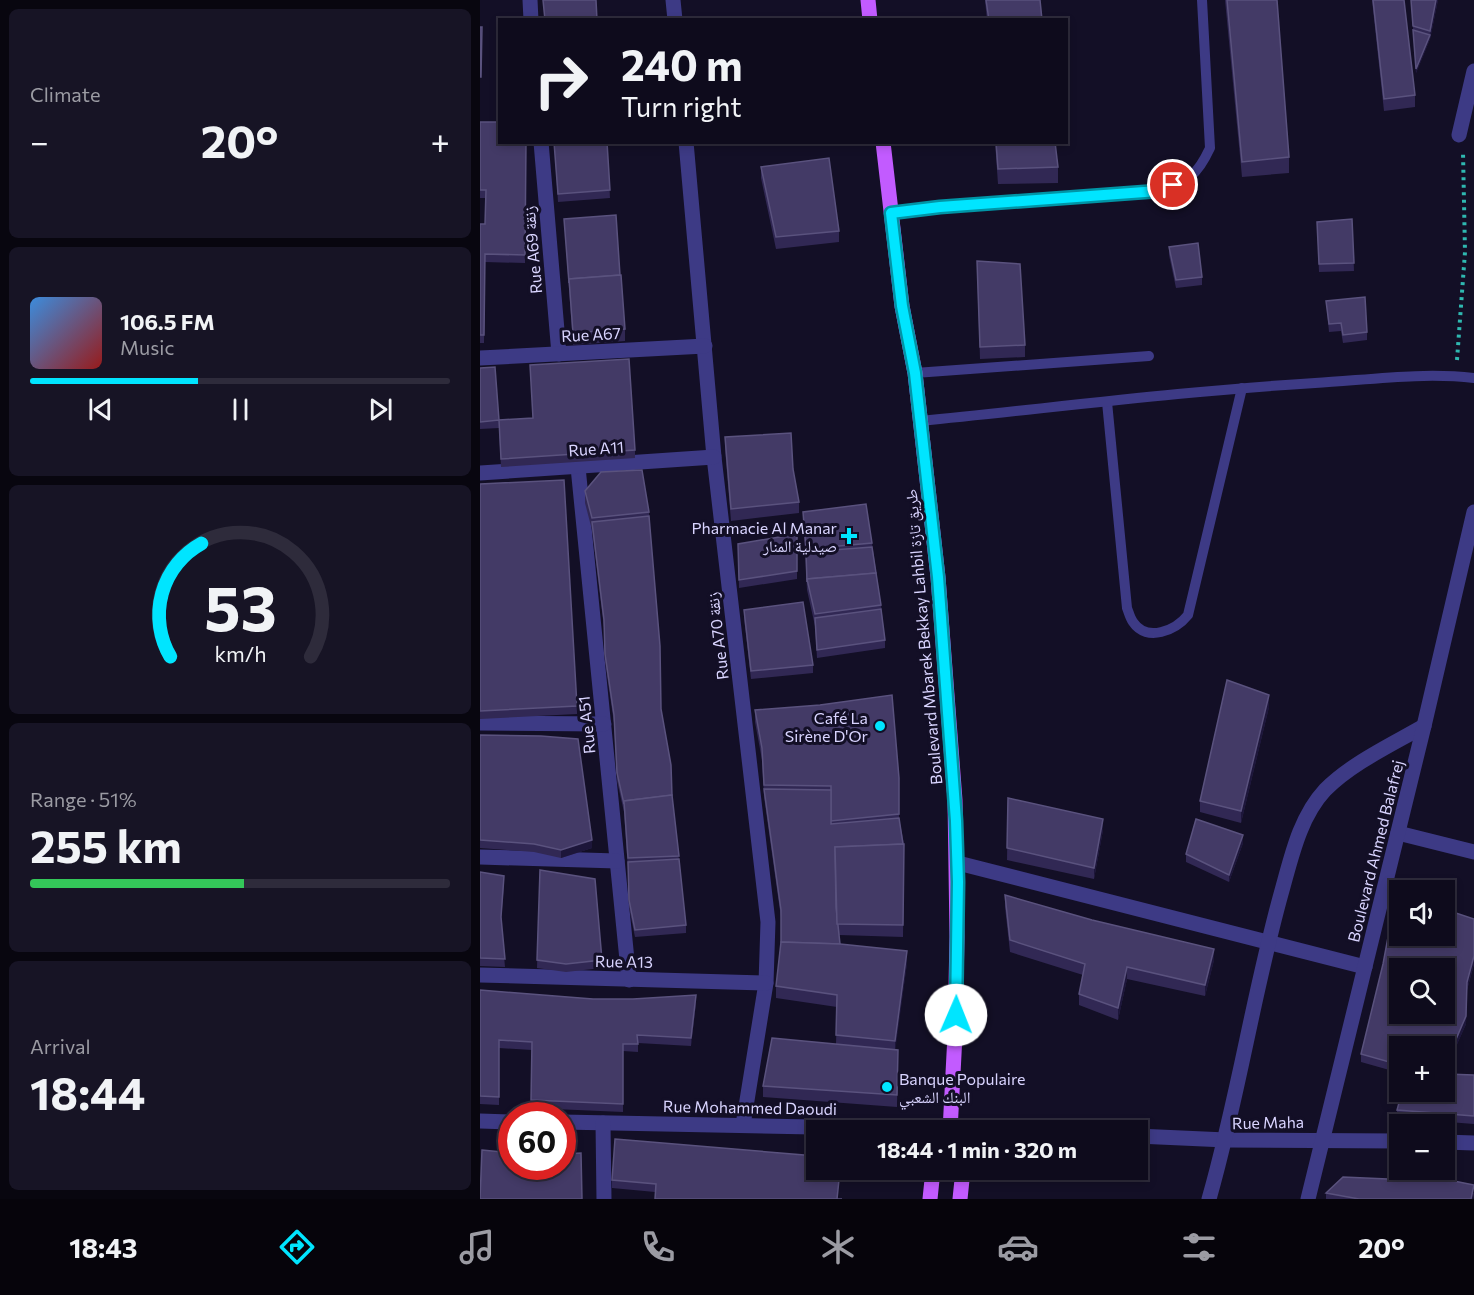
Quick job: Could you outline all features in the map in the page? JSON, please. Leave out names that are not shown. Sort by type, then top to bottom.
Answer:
[{"type":"main road","points":[[868,0],[870,18]]},
{"type":"main road","name":"Boulevard Mbarek Bekkay Lahbil طريق تازة","points":[[883,144],[902,306],[915,373],[921,421],[938,577],[955,800],[958,863],[956,1035],[947,1120]]},
{"type":"main road","points":[[930,1199],[932,1180]]},
{"type":"main road","points":[[960,1199],[962,1180]]},
{"type":"street","points":[[530,0],[531,18]]},
{"type":"street","points":[[673,0],[675,18]]},
{"type":"street","points":[[1459,135],[1474,71]]},
{"type":"street","name":"Rue A69 زنقة","points":[[541,144],[559,354]]},
{"type":"street","name":"Rue A70 زنقة","points":[[686,144],[714,457],[768,922],[766,982],[743,1125]]},
{"type":"street","name":"Rue A67","points":[[480,358],[705,346]]},
{"type":"street","name":"Rue A11","points":[[480,473],[714,457]]},
{"type":"street","name":"Rue A51","points":[[578,467],[629,980]]},
{"type":"street","name":"Boulevard Ahmed Balafrej","points":[[1308,1199],[1474,512]]},
{"type":"street","points":[[480,723],[604,724]]},
{"type":"street","points":[[1209,1199],[1226,1140],[1268,942],[1296,842],[1324,791],[1349,770],[1424,726]]},
{"type":"street","points":[[1398,833],[1474,852]]},
{"type":"street","points":[[480,857],[617,861]]},
{"type":"street","points":[[958,863],[1365,967]]},
{"type":"street","name":"Rue A13","points":[[480,975],[766,982]]},
{"type":"street","points":[[480,1121],[498,1122]]},
{"type":"street","name":"Rue Mohammed Daoudi","points":[[576,1122],[806,1126]]},
{"type":"street","points":[[603,1123],[604,1199]]},
{"type":"street","name":"Rue Maha","points":[[1148,1136],[1226,1140],[1389,1141]]},
{"type":"street","points":[[1455,1142],[1474,1143]]},
{"type":"lane","points":[[891,213],[940,207],[1158,191],[1188,179],[1202,166],[1210,148],[1202,0]]},
{"type":"lane","points":[[915,373],[1149,356]]},
{"type":"lane","points":[[921,421],[1242,388],[1456,376],[1474,378]]},
{"type":"lane","points":[[1107,402],[1127,608],[1133,623],[1145,632],[1161,633],[1180,625],[1188,615],[1242,388]]},
{"type":"path","points":[[1456,376],[1465,252],[1463,153],[1459,135]]},
{"type":"building","points":[[543,0],[596,0],[597,18],[545,18]]},
{"type":"building","points":[[986,0],[1040,0],[1042,18],[989,18]]},
{"type":"building","points":[[1227,0],[1277,0],[1289,157],[1242,162]]},
{"type":"building","points":[[1373,0],[1404,0],[1415,95],[1384,99]]},
{"type":"building","points":[[1411,0],[1436,0],[1430,31],[1413,26]]},
{"type":"building","points":[[480,27],[482,27],[481,77],[480,77]]},
{"type":"building","points":[[1413,30],[1430,35],[1416,69]]},
{"type":"building","points":[[480,122],[498,122],[498,144],[526,144],[525,255],[485,254],[484,335],[480,335],[480,224],[485,224],[486,190],[480,190]]},
{"type":"building","points":[[554,144],[607,144],[610,190],[558,194]]},
{"type":"building","points":[[996,144],[1055,144],[1058,167],[998,169]]},
{"type":"building","points":[[829,158],[839,231],[776,237],[761,167]]},
{"type":"building","points":[[616,215],[620,275],[569,279],[569,283],[564,219]]},
{"type":"building","points":[[1352,219],[1354,263],[1319,264],[1317,222]]},
{"type":"building","points":[[1198,243],[1202,277],[1176,280],[1169,247]]},
{"type":"building","points":[[977,261],[1020,264],[1025,345],[980,347]]},
{"type":"building","points":[[621,275],[625,329],[573,333],[569,279]]},
{"type":"building","points":[[1365,297],[1367,332],[1343,335],[1341,323],[1329,324],[1326,301]]},
{"type":"building","points":[[629,359],[635,450],[501,459],[499,420],[533,418],[530,365]]},
{"type":"building","points":[[495,367],[499,420],[480,422],[480,368]]},
{"type":"building","points":[[791,433],[793,469],[799,502],[731,509],[725,437]]},
{"type":"building","points":[[642,470],[649,512],[592,518],[585,491],[601,472]]},
{"type":"building","points":[[564,480],[577,706],[480,711],[480,484]]},
{"type":"building","points":[[866,504],[872,543],[806,549],[803,512]]},
{"type":"building","points":[[649,516],[660,646],[661,709],[671,765],[672,795],[624,801],[624,804],[617,773],[614,715],[605,654],[604,620],[592,522]]},
{"type":"building","points":[[797,534],[797,571],[739,580],[738,544]]},
{"type":"building","points":[[872,547],[876,573],[807,579],[807,582],[806,552]]},
{"type":"building","points":[[876,573],[881,605],[815,614],[807,579]]},
{"type":"building","points":[[803,602],[813,665],[751,671],[744,610]]},
{"type":"building","points":[[881,609],[885,640],[817,650],[815,618]]},
{"type":"building","points":[[1227,680],[1269,695],[1241,811],[1200,801]]},
{"type":"building","points":[[892,695],[899,778],[899,814],[831,821],[831,786],[764,785],[762,748],[755,710],[820,705]]},
{"type":"building","points":[[480,735],[578,739],[592,840],[561,850],[534,844],[480,840]]},
{"type":"building","points":[[764,789],[831,790],[831,824],[899,818],[903,844],[835,847],[836,907],[840,944],[781,942],[781,910]]},
{"type":"building","points":[[672,795],[679,856],[628,858],[624,801]]},
{"type":"building","points":[[1008,798],[1103,819],[1094,868],[1007,848]]},
{"type":"building","points":[[1196,819],[1243,835],[1229,875],[1186,854]]},
{"type":"building","points":[[904,844],[903,925],[837,924],[835,847]]},
{"type":"building","points":[[679,859],[686,925],[635,930],[629,900],[628,862]]},
{"type":"building","points":[[540,870],[595,879],[602,960],[566,964],[537,960]]},
{"type":"building","points":[[480,872],[504,876],[501,917],[505,959],[480,958]]},
{"type":"building","points":[[1005,895],[1092,920],[1214,949],[1205,985],[1127,967],[1118,1008],[1079,994],[1085,964],[1010,940]]},
{"type":"building","points":[[1455,913],[1474,919],[1474,956],[1467,982],[1466,1016],[1455,1042],[1455,1036],[1389,1036],[1389,1062],[1361,1054],[1389,932],[1389,946],[1455,946]]},
{"type":"building","points":[[781,942],[840,944],[907,951],[895,1041],[836,1035],[837,995],[776,986]]},
{"type":"building","points":[[480,990],[593,999],[696,995],[691,1038],[637,1035],[638,1044],[623,1044],[623,1104],[531,1100],[532,1042],[499,1040],[499,1097],[480,1096]]},
{"type":"building","points":[[772,1038],[898,1050],[897,1095],[763,1086]]},
{"type":"building","points":[[1455,1074],[1474,1075],[1474,1116],[1397,1110],[1399,1102],[1455,1102]]},
{"type":"building","points":[[615,1139],[806,1155],[806,1180],[839,1180],[837,1199],[655,1199],[656,1184],[612,1180]]},
{"type":"building","points":[[482,1150],[498,1152],[498,1180],[576,1180],[576,1153],[581,1153],[582,1199],[480,1199]]},
{"type":"building","points":[[1343,1177],[1449,1180],[1474,1185],[1471,1199],[1359,1199],[1326,1193]]},
{"type":"place","name":"Pharmacie Al Manar صيدلية المنار","points":[[849,536]]},
{"type":"place","name":"Café La Sirène D'Or","points":[[880,726]]},
{"type":"place","name":"Banque Populaire البنك الشعبي","points":[[887,1087]]},
{"type":"route","points":[[956,1015],[958,863],[938,577],[915,373],[902,306],[891,213],[940,207],[1158,191],[1173,185]]}]
